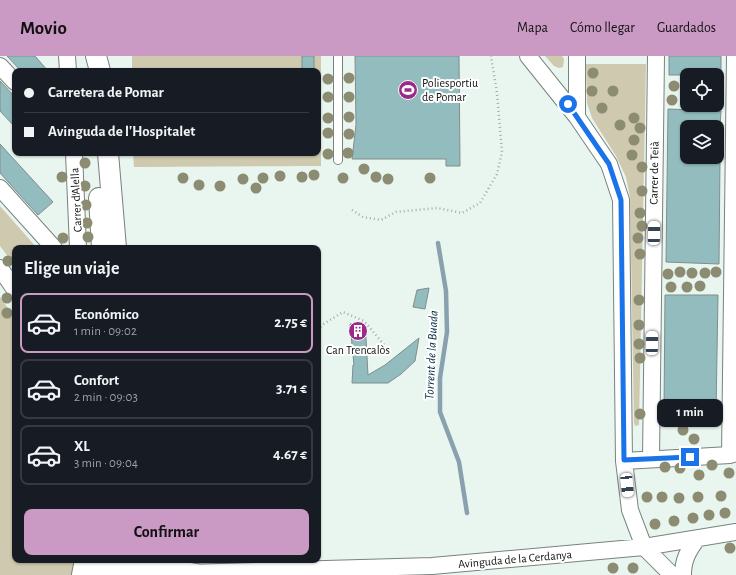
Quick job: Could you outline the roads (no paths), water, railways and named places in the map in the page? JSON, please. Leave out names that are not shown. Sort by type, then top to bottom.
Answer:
[{"type":"street","points":[[67,56],[68,68]]},
{"type":"street","points":[[528,56],[577,116],[609,164],[621,200],[624,460],[630,510],[644,548],[672,575]]},
{"type":"street","name":"Carrer de Teià","points":[[651,459],[656,56]]},
{"type":"street","points":[[624,460],[733,454],[735,56]]},
{"type":"street","points":[[576,57],[577,116]]},
{"type":"street","points":[[0,66],[12,79]]},
{"type":"street","name":"Carrer d'Alella","points":[[74,156],[78,245]]},
{"type":"street","points":[[96,156],[111,245]]},
{"type":"street","points":[[108,156],[111,245]]},
{"type":"street","points":[[0,188],[51,245]]},
{"type":"street","points":[[0,268],[12,286]]},
{"type":"street","name":"Avinguda de la Cerdanya","points":[[94,569],[194,574],[432,570],[644,548],[736,532]]},
{"type":"street","points":[[683,575],[683,565],[686,557],[697,539]]},
{"type":"street","points":[[142,563],[194,574]]},
{"type":"lane","points":[[338,56],[338,160]]},
{"type":"waterway","name":"Torrent de la Buada","points":[[438,243],[446,291],[447,332],[440,378],[440,412],[459,462],[467,513]]},
{"type":"place","name":"Poliesportiu de Pomar","points":[[408,90]]},
{"type":"place","name":"Can Trencalòs","points":[[358,331]]}]
